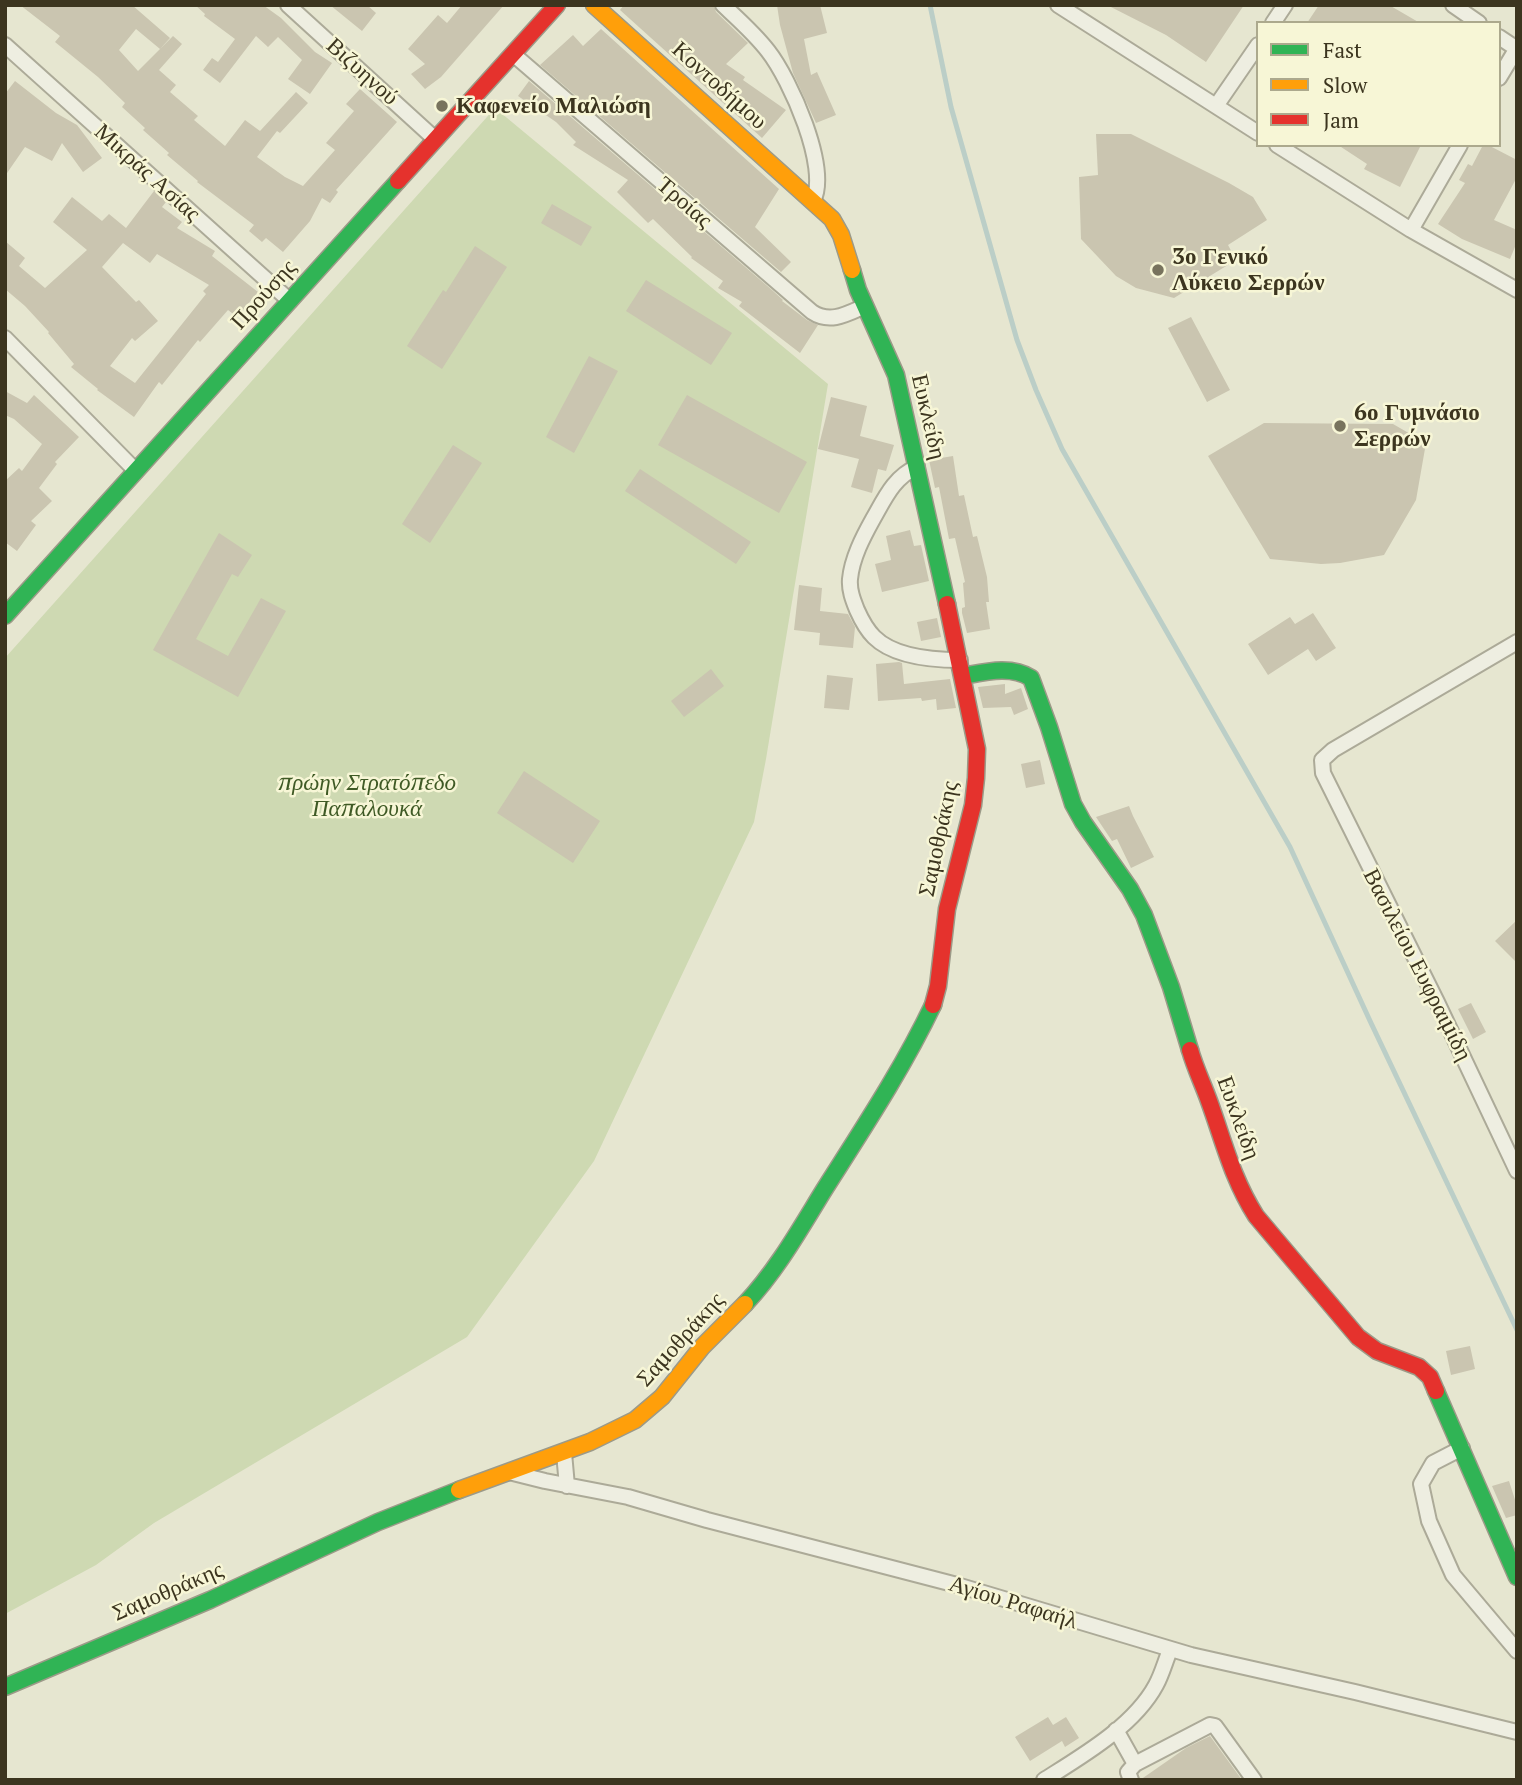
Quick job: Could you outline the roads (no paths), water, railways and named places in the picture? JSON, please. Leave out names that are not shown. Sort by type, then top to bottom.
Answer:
[{"type":"street","name":"Βιζυηνού","points":[[288,5],[436,139]]},
{"type":"street","name":"Κοντοδήμου","points":[[594,5],[813,201]]},
{"type":"street","points":[[723,5],[769,52],[790,88],[805,125],[816,166],[818,182],[813,201]]},
{"type":"street","points":[[1058,5],[1256,132]]},
{"type":"street","points":[[1274,21],[1285,5]]},
{"type":"street","points":[[1452,5],[1476,21]]},
{"type":"street","name":"Προύσης","points":[[5,616],[513,54],[551,8]]},
{"type":"street","points":[[1501,38],[1517,49],[1501,75]]},
{"type":"street","name":"Μικράς Ασίας","points":[[5,45],[289,301]]},
{"type":"street","points":[[1216,106],[1256,48]]},
{"type":"street","name":"Τροίας","points":[[513,54],[812,313],[823,318],[834,318],[865,306]]},
{"type":"street","points":[[1280,147],[1411,230],[1517,290]]},
{"type":"street","points":[[1411,230],[1459,147]]},
{"type":"street","name":"Ευκλείδη","points":[[813,201],[832,219],[840,232],[858,289],[896,375],[961,668],[1024,673],[1031,678],[1073,804],[1130,889],[1144,915],[1171,986],[1193,1061],[1228,1160],[1244,1197],[1256,1216],[1358,1337],[1378,1352],[1427,1373],[1517,1577]]},
{"type":"street","points":[[5,338],[136,471]]},
{"type":"street","points":[[917,467],[897,479],[871,523],[853,565],[850,590],[864,625],[878,640],[889,647],[961,668]]},
{"type":"street","name":"Βασιλείου Ευφραιμίδη","points":[[1517,642],[1344,743],[1324,758],[1322,767],[1517,1171]]},
{"type":"street","name":"Σαμοθράκης","points":[[5,1687],[209,1600],[392,1516],[564,1453],[622,1427],[648,1411],[701,1348],[760,1288],[771,1273],[876,1108],[929,1015],[938,986],[945,919],[973,805],[977,770],[975,738],[961,668]]},
{"type":"street","points":[[1462,1448],[1433,1463],[1421,1484],[1429,1521],[1453,1575],[1517,1651]]},
{"type":"street","points":[[564,1453],[567,1486]]},
{"type":"street","name":"Αγίου Ραφαήλ","points":[[509,1472],[628,1497],[957,1585],[1170,1650],[1517,1732]]},
{"type":"street","points":[[1044,1780],[1129,1719],[1150,1694],[1170,1650]]},
{"type":"street","points":[[1131,1780],[1128,1772],[1135,1765],[1210,1725],[1215,1726],[1254,1780]]},
{"type":"street","points":[[1116,1730],[1135,1765]]},
{"type":"waterway","points":[[930,5],[951,107],[1017,340],[1062,449],[1290,847],[1517,1330]]},
{"type":"place","name":"Καφενείο Μαλιώση","points":[[442,106]]},
{"type":"place","name":"3ο Γενικό Λύκειο Σερρών","points":[[1158,270]]},
{"type":"place","name":"6ο Γυμνάσιο Σερρών","points":[[1340,426]]},
{"type":"park label","name":"πρώην Στρατόπεδο Παπαλουκά","points":[[367,796]]}]
